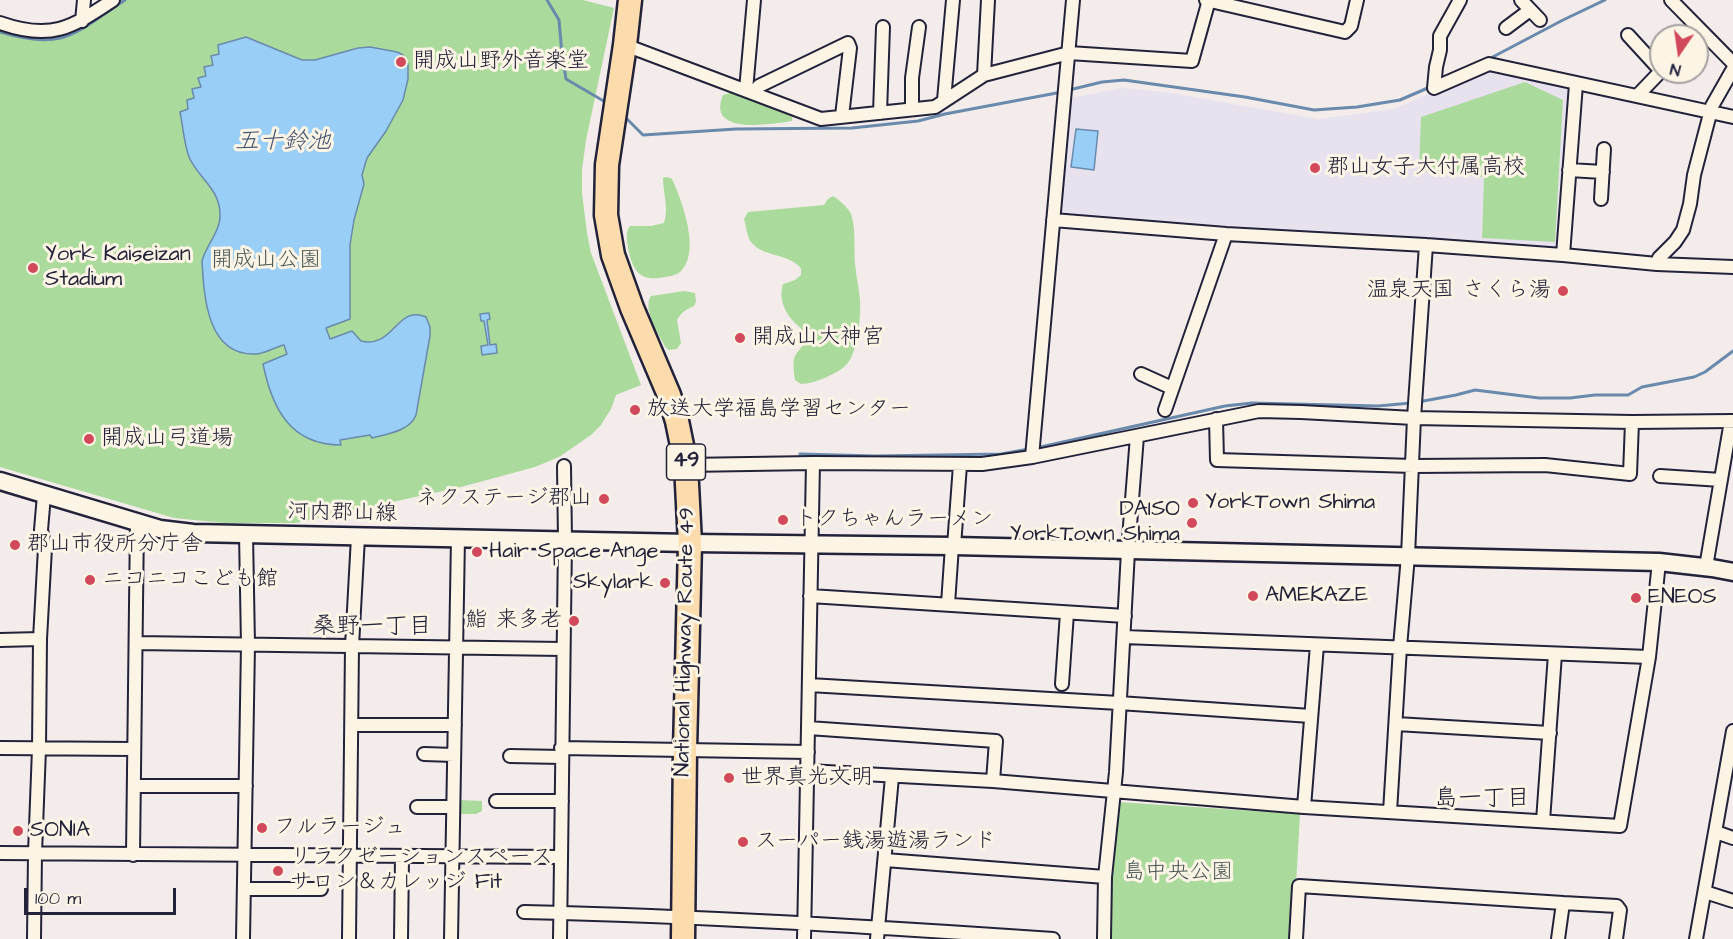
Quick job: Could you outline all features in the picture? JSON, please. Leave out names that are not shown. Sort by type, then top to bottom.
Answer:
[{"type":"highway","name":"National Highway Route 49","points":[[630,0],[626,45],[607,165],[607,224],[613,255],[632,308],[669,395],[686,465],[690,543],[683,928]]},
{"type":"street","points":[[82,21],[84,0]]},
{"type":"street","points":[[0,24],[45,33],[82,21],[112,0]]},
{"type":"street","points":[[749,91],[754,0]]},
{"type":"street","points":[[944,100],[953,0]]},
{"type":"street","points":[[984,75],[988,0]]},
{"type":"street","points":[[1032,457],[1073,0]]},
{"type":"street","points":[[626,45],[821,118],[842,117],[935,107],[984,75],[1069,53],[1192,61],[1208,0],[1346,32],[1351,26],[1357,0]]},
{"type":"street","points":[[1460,0],[1440,36],[1434,88],[1489,64],[1733,117]]},
{"type":"street","points":[[1521,0],[1540,20]]},
{"type":"street","points":[[1671,0],[1733,63]]},
{"type":"street","points":[[1506,28],[1530,10]]},
{"type":"street","points":[[880,113],[884,27]]},
{"type":"street","points":[[912,110],[912,78],[919,27]]},
{"type":"street","points":[[1628,35],[1649,58]]},
{"type":"street","points":[[749,91],[848,43],[850,48],[842,117]]},
{"type":"street","points":[[1657,264],[1659,258],[1683,230],[1694,175],[1711,112],[1733,69]]},
{"type":"street","points":[[1636,96],[1649,83]]},
{"type":"street","points":[[1563,255],[1576,84]]},
{"type":"street","points":[[1601,199],[1604,149]]},
{"type":"street","points":[[1569,170],[1603,172]]},
{"type":"street","points":[[1053,220],[1226,234],[1426,245],[1657,264],[1733,267]]},
{"type":"street","points":[[1165,410],[1226,234]]},
{"type":"street","points":[[1390,812],[1426,245]]},
{"type":"street","points":[[1141,374],[1172,388]]},
{"type":"street","points":[[686,465],[982,464],[1032,457],[1259,411],[1414,418],[1632,422],[1732,421],[1706,567]]},
{"type":"street","points":[[1216,419],[1217,460],[1413,466],[1545,465],[1630,474],[1632,422]]},
{"type":"street","points":[[1104,939],[1105,877],[1114,792],[1137,436]]},
{"type":"street","points":[[804,939],[813,463]]},
{"type":"street","points":[[948,604],[960,465]]},
{"type":"street","points":[[560,939],[564,466]]},
{"type":"street","points":[[1660,476],[1721,480]]},
{"type":"street","name":"河内郡山線","points":[[0,481],[160,529],[193,533],[953,546],[1659,562],[1733,572]]},
{"type":"street","points":[[34,939],[40,639],[45,548],[41,530],[44,495]]},
{"type":"street","points":[[133,855],[137,522]]},
{"type":"street","points":[[243,939],[248,645],[246,534]]},
{"type":"street","points":[[349,939],[352,646],[358,537]]},
{"type":"street","points":[[451,939],[458,538]]},
{"type":"street","points":[[808,771],[1104,790],[1304,807],[1620,826],[1649,657],[1659,562]]},
{"type":"street","points":[[810,596],[1125,616]]},
{"type":"street","points":[[1062,684],[1067,613]]},
{"type":"street","points":[[1124,637],[1649,657]]},
{"type":"street","points":[[0,640],[40,639]]},
{"type":"street","points":[[136,643],[563,649]]},
{"type":"street","points":[[1304,807],[1317,645]]},
{"type":"street","points":[[1543,821],[1555,654]]},
{"type":"street","points":[[809,685],[1311,716]]},
{"type":"street","points":[[1396,724],[1550,733]]},
{"type":"street","points":[[352,725],[454,725]]},
{"type":"street","points":[[808,728],[996,741],[993,782]]},
{"type":"street","points":[[1696,939],[1733,731]]},
{"type":"street","points":[[0,748],[134,749]]},
{"type":"street","points":[[510,756],[685,750],[808,752]]},
{"type":"street","points":[[424,754],[454,755]]},
{"type":"street","points":[[878,933],[892,777]]},
{"type":"street","points":[[134,786],[246,786]]},
{"type":"street","points":[[496,801],[562,801]]},
{"type":"street","points":[[417,807],[453,807]]},
{"type":"street","points":[[1716,832],[1733,838]]},
{"type":"street","points":[[0,853],[560,857]]},
{"type":"street","points":[[401,939],[402,856]]},
{"type":"street","points":[[885,860],[1105,877]]},
{"type":"street","points":[[1296,939],[1299,886],[1617,906],[1620,910],[1616,939]]},
{"type":"street","points":[[244,890],[321,889]]},
{"type":"street","points":[[1705,892],[1733,901]]},
{"type":"street","points":[[1558,939],[1563,903]]},
{"type":"street","points":[[524,912],[560,912],[683,928],[804,923],[878,933],[1053,939]]},
{"type":"shaded area","name":"郡山女子大付属高校","points":[[1490,67],[1573,87],[1560,249],[1061,217],[1070,98],[1123,88],[1165,92],[1319,119],[1394,109]]},
{"type":"green space","name":"開成山公園","points":[[116,0],[583,0],[614,8],[586,140],[582,193],[591,253],[641,385],[616,395],[601,425],[591,435],[559,457],[535,467],[461,487],[296,523],[225,523],[174,518],[0,467],[0,27],[31,35]]},
{"type":"green space","points":[[1525,82],[1563,100],[1555,242],[1482,238],[1484,177],[1419,171],[1421,117]]},
{"type":"green space","points":[[737,91],[793,114],[792,121],[756,125],[732,122],[724,117],[720,108],[723,95]]},
{"type":"green space","points":[[663,178],[673,181],[681,201],[688,225],[689,250],[687,261],[678,273],[667,277],[649,278],[639,273],[632,263],[627,234],[630,226],[651,226],[664,223],[666,206]]},
{"type":"green space","points":[[833,196],[842,203],[852,217],[860,300],[858,334],[854,351],[847,364],[819,380],[801,384],[795,380],[794,361],[803,344],[804,335],[785,310],[781,295],[783,284],[801,275],[801,268],[796,263],[756,247],[748,237],[744,219],[748,212],[824,205]]},
{"type":"green space","points":[[684,291],[695,293],[696,302],[677,320],[681,343],[677,349],[669,350],[652,322],[649,301],[651,296]]},
{"type":"green space","points":[[459,800],[482,801],[482,811],[476,814],[458,814]]},
{"type":"green space","name":"島中央公園","points":[[1118,802],[1300,814],[1293,939],[1109,939],[1111,871]]},
{"type":"water","name":"五十鈴池","points":[[246,37],[302,60],[315,60],[370,47],[397,52],[403,55],[408,64],[408,79],[403,100],[386,131],[367,158],[362,175],[364,184],[350,245],[350,319],[326,328],[330,339],[352,331],[361,341],[372,342],[381,339],[408,316],[426,317],[430,327],[430,336],[416,415],[409,425],[397,431],[372,438],[370,435],[340,440],[341,445],[309,439],[286,421],[278,409],[267,380],[263,364],[287,354],[284,345],[257,354],[240,352],[228,346],[218,335],[212,322],[204,291],[202,261],[220,220],[219,205],[213,191],[189,157],[180,112],[188,109],[187,100],[194,98],[192,89],[201,87],[198,78],[206,76],[204,67],[213,65],[211,56],[219,54],[218,45]]},
{"type":"water","points":[[1076,129],[1098,131],[1094,170],[1071,167]]},
{"type":"water","points":[[489,313],[490,319],[487,320],[490,345],[496,344],[497,353],[482,355],[481,346],[488,345],[484,321],[481,321],[480,314]]},
{"type":"waterway","points":[[0,32],[39,40],[67,36],[93,22],[125,0]]},
{"type":"waterway","points":[[547,0],[559,20],[566,79],[607,103]]},
{"type":"waterway","points":[[1487,60],[1605,0]]},
{"type":"waterway","points":[[1069,90],[1102,82],[1124,80],[1245,97],[1314,110],[1357,107],[1400,100],[1430,87]]},
{"type":"waterway","points":[[624,116],[643,135],[736,129],[852,128],[918,121],[1062,92]]},
{"type":"waterway","points":[[1418,402],[1475,390],[1539,398],[1628,395],[1642,387],[1694,377],[1705,372],[1733,351]]},
{"type":"waterway","points":[[1036,448],[1225,406],[1252,403],[1378,406],[1411,403]]},
{"type":"waterway","points":[[800,454],[875,456],[1001,454],[1029,449]]},
{"type":"place","name":"開成山野外音楽堂","points":[[401,62]]},
{"type":"place","name":"郡山女子大付属高校","points":[[1315,168]]},
{"type":"place","name":"York Kaiseizan Stadium","points":[[33,268]]},
{"type":"place","name":"温泉天国 さくら湯","points":[[1563,291]]},
{"type":"place","name":"開成山大神宮","points":[[740,338]]},
{"type":"place","name":"放送大学福島学習センター","points":[[635,410]]},
{"type":"place","name":"開成山弓道場","points":[[89,439]]},
{"type":"place","name":"ネクステージ郡山","points":[[604,499]]},
{"type":"place","name":"YorkTown Shima","points":[[1193,503]]},
{"type":"place","name":"トクちゃんラーメン","points":[[783,520]]},
{"type":"place","name":"DAISO YorkTown Shima","points":[[1192,523]]},
{"type":"place","name":"郡山市役所分庁舎","points":[[15,545]]},
{"type":"place","name":"Hair Space Ange","points":[[477,552]]},
{"type":"place","name":"ニコニコこども館","points":[[90,580]]},
{"type":"place","name":"Skylark","points":[[665,583]]},
{"type":"place","name":"AMEKAZE","points":[[1253,596]]},
{"type":"place","name":"ENEOS","points":[[1636,598]]},
{"type":"place","name":"鮨 来多老","points":[[574,621]]},
{"type":"place","name":"世界真光文明","points":[[729,778]]},
{"type":"place","name":"フルラージュ","points":[[262,828]]},
{"type":"place","name":"SONIA","points":[[18,831]]},
{"type":"place","name":"スーパー銭湯遊湯ランド","points":[[743,842]]},
{"type":"place","name":"リラクゼーションスペース サロン＆カレッジ Fit","points":[[278,871]]},
{"type":"district","name":"桑野一丁目","points":[[372,628]]},
{"type":"district","name":"島一丁目","points":[[1482,800]]}]
